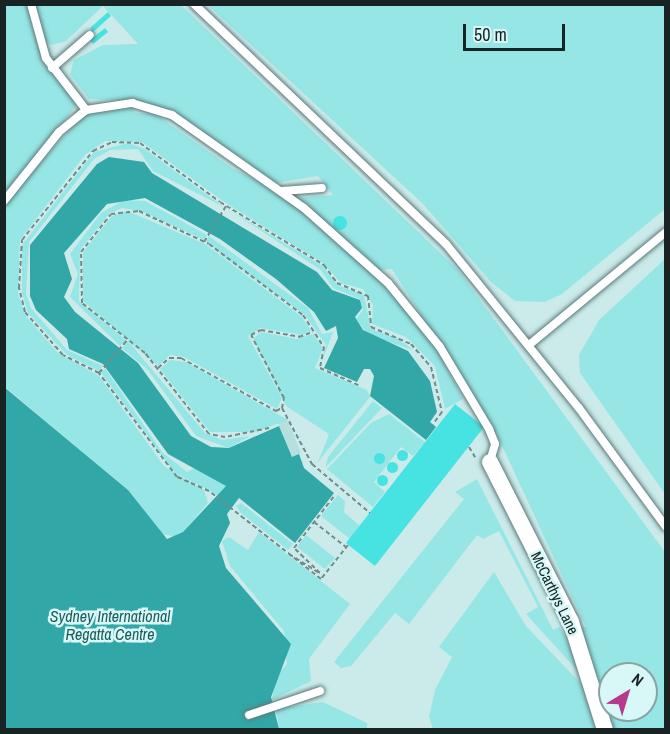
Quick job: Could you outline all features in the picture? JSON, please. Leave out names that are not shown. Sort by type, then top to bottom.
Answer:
[{"type":"street","name":"McCarthys Lane","points":[[490,462],[571,622],[605,729]]},
{"type":"lane","points":[[31,4],[52,68],[86,110]]},
{"type":"lane","points":[[194,4],[447,244],[529,345],[666,526]]},
{"type":"lane","points":[[52,68],[90,35]]},
{"type":"lane","points":[[4,201],[59,132],[86,110],[132,103],[172,115],[282,191],[388,283],[424,325],[489,429],[495,444],[490,462]]},
{"type":"lane","points":[[282,191],[322,188]]},
{"type":"lane","points":[[529,345],[666,232]]},
{"type":"lane","points":[[249,715],[320,691]]},
{"type":"path","points":[[314,522],[347,546],[321,579],[209,491],[170,470],[99,373],[63,355],[25,312],[20,288],[22,240],[89,155],[112,142],[145,146],[226,206],[324,265],[337,283],[368,296],[371,327],[411,344],[431,367],[442,412],[433,424]]},
{"type":"path","points":[[204,242],[226,206]]},
{"type":"path","points":[[269,428],[253,434],[213,436],[157,369],[128,339],[82,303],[82,250],[111,214],[126,209],[204,242],[303,315],[324,347],[320,368],[358,385]]},
{"type":"path","points":[[314,332],[299,337],[261,330],[251,335],[284,398],[282,408],[312,464],[370,513]]},
{"type":"path","points":[[99,373],[128,339]]},
{"type":"path","points":[[157,369],[169,358],[181,358],[276,411],[282,408]]},
{"type":"path","points":[[289,554],[320,573],[294,548],[335,495]]},
{"type":"shaded area","points":[[5,5],[29,5],[42,59],[78,103],[5,197]]},
{"type":"shaded area","points":[[34,5],[181,5],[458,270],[665,552],[665,729],[611,729],[609,722],[658,722],[658,662],[598,662],[598,688],[578,626],[586,627],[497,435],[392,269],[377,270],[296,198],[333,195],[318,176],[275,183],[172,111],[132,101],[89,99],[70,74],[74,60],[103,45],[138,44],[103,6],[66,41],[52,45],[44,41]]},
{"type":"shaded area","points":[[208,5],[665,5],[665,209],[562,294],[545,302],[515,301],[492,283],[423,204]]},
{"type":"shaded area","points":[[132,107],[135,113],[155,114],[232,168],[279,192],[389,287],[429,335],[463,399],[445,409],[435,366],[406,337],[372,324],[373,305],[363,289],[341,283],[323,263],[224,202],[142,142],[105,141],[85,155],[20,240],[18,294],[26,316],[56,351],[99,376],[164,466],[204,490],[208,503],[183,532],[177,537],[161,534],[128,490],[5,387],[4,205],[84,113]]},
{"type":"shaded area","points":[[128,143],[145,149],[224,207],[153,171],[138,149],[110,150],[94,159],[29,242],[26,293],[31,308],[67,350],[103,366],[99,371],[67,355],[28,313],[22,293],[22,245],[94,152]]},
{"type":"shaded area","points":[[124,200],[145,201],[207,235],[204,240],[141,211],[122,208],[110,213],[80,250],[79,301],[126,340],[120,346],[70,297],[78,274],[70,254],[101,213]]},
{"type":"shaded area","points":[[226,208],[323,266],[339,286],[364,295],[371,329],[398,338],[413,350],[368,335],[356,319],[363,310],[360,299],[333,288],[321,270]]},
{"type":"shaded area","points":[[127,211],[205,244],[302,317],[311,331],[303,335],[260,328],[248,336],[282,398],[277,409],[184,357],[170,355],[158,366],[83,301],[83,252],[112,216]]},
{"type":"shaded area","points":[[209,236],[308,308],[322,334],[333,332],[320,367],[326,345],[305,315],[224,257],[206,241]]},
{"type":"shaded area","points":[[665,259],[665,494],[580,373],[579,355],[599,320]]},
{"type":"shaded area","points":[[261,332],[297,339],[313,334],[323,348],[315,368],[367,390],[370,397],[318,462],[329,434],[286,406],[253,339]]},
{"type":"shaded area","points":[[128,341],[205,433],[222,440],[250,436],[229,448],[196,436],[148,370],[122,348]]},
{"type":"shaded area","points":[[170,360],[186,362],[288,420],[255,432],[210,432],[160,369]]},
{"type":"shaded area","points":[[105,368],[162,452],[187,472],[195,468],[226,486],[219,496],[174,472],[101,373]]},
{"type":"shaded area","points":[[373,401],[382,408],[325,468],[328,457]]},
{"type":"shaded area","points":[[389,414],[425,442],[413,456],[401,447],[374,482],[385,492],[373,507],[327,469],[371,423]]},
{"type":"shaded area","points":[[288,420],[301,453],[292,457],[278,423]]},
{"type":"shaded area","points":[[477,479],[553,630],[560,627],[585,679],[526,614],[538,607],[499,531],[483,539],[477,535],[409,624],[395,613],[351,666],[341,668],[334,662],[464,499],[455,492]]},
{"type":"shaded area","points":[[338,495],[345,501],[344,512],[360,526],[350,539],[321,516]]},
{"type":"shaded area","points":[[241,503],[293,544],[288,550],[241,513],[236,506]]},
{"type":"shaded area","points":[[259,532],[350,604],[309,659],[311,681],[272,700],[275,678],[287,664],[284,631],[230,566],[222,541],[229,537],[248,550]]},
{"type":"shaded area","points":[[306,535],[335,558],[325,569],[297,547]]},
{"type":"shaded area","points":[[494,572],[526,626],[586,689],[601,729],[433,729],[429,717],[435,690],[452,657],[439,647]]},
{"type":"shaded area","points":[[323,702],[367,723],[367,729],[279,729],[276,709]]},
{"type":"water","name":"Sydney International Regatta Centre","points":[[109,157],[144,162],[152,173],[317,272],[332,290],[360,300],[362,308],[355,317],[363,330],[408,351],[430,381],[437,412],[430,422],[436,427],[426,440],[370,396],[374,376],[370,369],[364,369],[357,382],[324,368],[338,338],[336,326],[326,331],[314,312],[276,279],[220,239],[145,198],[107,204],[64,253],[72,279],[64,297],[75,312],[138,363],[191,436],[211,447],[229,448],[279,426],[292,457],[299,454],[304,468],[334,493],[295,543],[239,498],[227,514],[230,523],[219,546],[226,568],[291,644],[271,697],[279,729],[5,729],[4,387],[128,490],[167,539],[183,532],[226,486],[168,454],[103,364],[69,349],[67,339],[36,310],[30,296],[30,245],[97,164]]},
{"type":"building","points":[[108,12],[111,16],[93,32],[90,28]]},
{"type":"building","points":[[105,28],[108,32],[93,44],[90,40]]},
{"type":"building","points":[[337,216],[343,216],[347,223],[343,230],[337,230],[333,226],[333,220]]},
{"type":"building","points":[[455,404],[484,427],[375,566],[346,543]]},
{"type":"building","points":[[402,450],[406,451],[406,459],[402,460],[398,459],[397,455],[398,451]]},
{"type":"building","points":[[379,453],[383,454],[383,462],[379,463],[375,462],[374,458],[375,454]]},
{"type":"building","points":[[392,462],[396,463],[396,471],[392,472],[388,471],[387,467],[388,463]]},
{"type":"building","points":[[382,475],[386,476],[386,484],[382,485],[378,484],[377,480],[378,476]]}]
